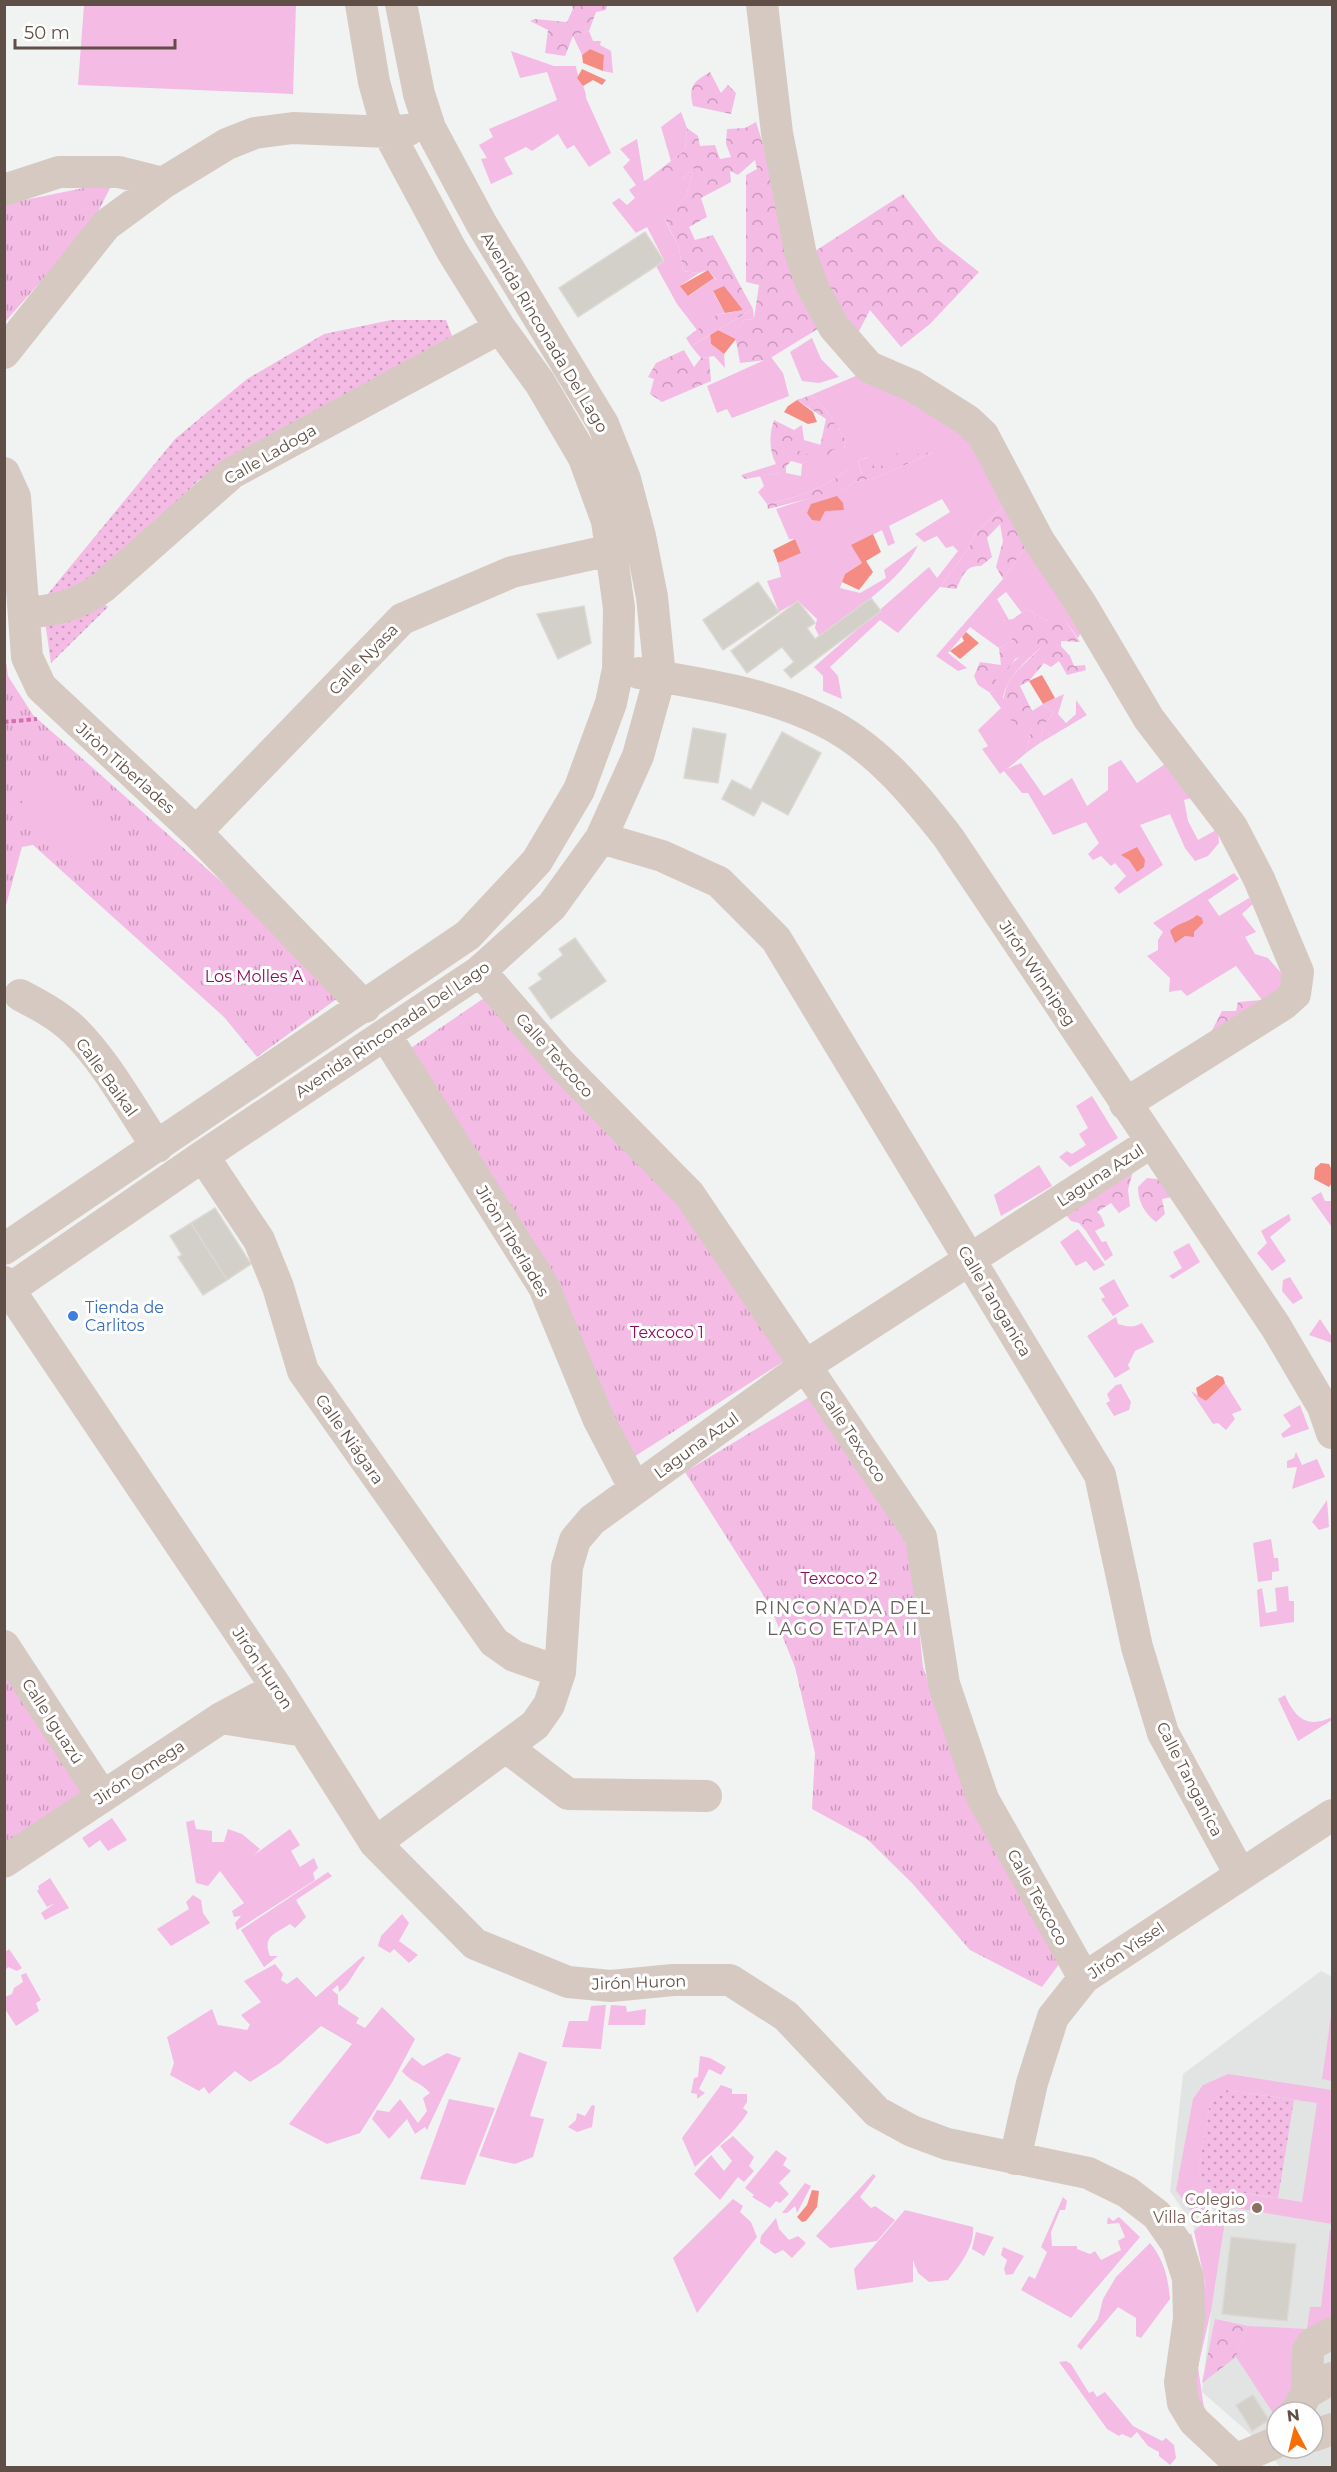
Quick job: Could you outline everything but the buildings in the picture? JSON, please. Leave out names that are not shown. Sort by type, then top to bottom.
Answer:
[{"type":"street","name":"Avenida Rinconada Del Lago","points":[[4,1249],[365,1007],[468,935],[537,861],[579,790],[611,703],[618,669],[619,608],[607,521],[584,458],[540,383],[500,328],[452,250],[388,132],[375,82],[362,4]]},
{"type":"street","name":"Avenida Rinconada Del Lago","points":[[6,1289],[480,971],[552,906],[601,838],[630,778],[660,676],[652,597],[640,536],[625,480],[603,424],[481,223],[430,128],[417,85],[401,4]]},
{"type":"street","points":[[762,4],[777,133],[801,255],[818,298],[834,327],[869,367],[913,386],[967,420],[983,435],[1040,541],[1081,604],[1149,719],[1232,827],[1259,879],[1298,972],[1298,987],[1290,1000],[1125,1104]]},
{"type":"street","points":[[4,353],[106,225],[163,183],[228,144],[255,133],[293,128],[388,132],[430,128]]},
{"type":"street","points":[[4,190],[59,172],[118,172],[163,183]]},
{"type":"street","name":"Calle Ladoga","points":[[24,613],[54,611],[83,601],[103,587],[232,473],[500,328]]},
{"type":"street","name":"Jiròn Tiberlades","points":[[4,473],[15,497],[27,657],[41,687],[196,832],[365,1007]]},
{"type":"street","name":"Calle Nyasa","points":[[196,832],[402,619],[512,572],[611,550]]},
{"type":"street","points":[[652,597],[677,651],[701,677],[719,689]]},
{"type":"street","name":"Jirón Winnipeg","points":[[618,669],[764,699],[822,720],[874,754],[913,792],[948,837],[1150,1143],[1276,1328],[1323,1407],[1332,1433]]},
{"type":"street","name":"Calle Tanganica","points":[[601,838],[662,856],[719,882],[776,939],[1100,1475],[1137,1647],[1163,1733],[1240,1874]]},
{"type":"street","name":"Calle Texcoco","points":[[480,971],[560,1063],[689,1194],[921,1537],[944,1684],[983,1799],[1084,1978]]},
{"type":"street","name":"Calle Baikal","points":[[20,995],[50,1011],[94,1053],[157,1147]]},
{"type":"street","name":"Jiròn Tiberlades","points":[[386,1036],[544,1287],[598,1418],[635,1489]]},
{"type":"street","name":"Laguna Azul","points":[[375,1843],[535,1725],[549,1705],[560,1672],[567,1567],[575,1540],[592,1520],[805,1366],[1150,1143]]},
{"type":"street","name":"Calle Niágara","points":[[203,1156],[259,1240],[278,1287],[303,1371],[494,1642],[514,1656],[560,1672]]},
{"type":"street","name":"Jirón Huron","points":[[6,1289],[277,1689],[375,1843],[475,1944],[568,1982],[611,1986],[673,1980],[730,1980],[786,2016],[877,2112],[912,2131],[948,2144],[1088,2173],[1127,2192],[1157,2215],[1177,2244],[1188,2278],[1189,2319],[1180,2382],[1183,2403],[1194,2421],[1240,2464]]},
{"type":"street","name":"Calle Iguazú","points":[[4,1646],[102,1796]]},
{"type":"street","name":"Jirón Omega","points":[[4,1862],[221,1718],[277,1689]]},
{"type":"street","points":[[221,1718],[304,1731]]},
{"type":"street","points":[[506,1747],[568,1794],[706,1796]]},
{"type":"street","name":"Jirón Yissel","points":[[1015,2159],[1032,2083],[1053,2017],[1084,1978],[1332,1815]]},
{"type":"street","points":[[1312,2394],[1308,2351],[1312,2344],[1332,2333]]},
{"type":"street","points":[[1240,2464],[1265,2449]]},
{"type":"shaded area","points":[[590,49],[604,55],[603,71],[583,63],[582,55]]},
{"type":"shaded area","points":[[582,69],[606,80],[602,85],[593,80],[583,86],[577,78]]},
{"type":"shaded area","points":[[708,270],[714,278],[688,296],[680,286]]},
{"type":"shaded area","points":[[724,286],[743,310],[725,313],[713,291]]},
{"type":"shaded area","points":[[718,330],[736,339],[724,354],[711,344],[710,335]]},
{"type":"shaded area","points":[[797,400],[813,412],[817,422],[808,424],[784,412]]},
{"type":"shaded area","points":[[837,496],[843,503],[844,510],[825,511],[820,521],[812,520],[807,513],[811,504]]},
{"type":"shaded area","points":[[873,534],[881,552],[866,561],[873,572],[859,590],[842,582],[845,574],[862,563],[851,545]]},
{"type":"shaded area","points":[[795,539],[801,553],[778,563],[773,550]]},
{"type":"shaded area","points":[[966,632],[979,643],[960,659],[950,651],[964,641],[962,637]]},
{"type":"shaded area","points":[[1042,675],[1055,698],[1043,704],[1029,681]]},
{"type":"shaded area","points":[[1137,847],[1145,860],[1144,867],[1137,872],[1129,860],[1121,855]]},
{"type":"shaded area","points":[[1197,915],[1202,918],[1203,923],[1194,932],[1194,937],[1185,936],[1175,943],[1170,931]]},
{"type":"shaded area","points":[[1321,1163],[1329,1164],[1332,1170],[1332,1183],[1329,1187],[1314,1179],[1315,1168]]},
{"type":"shaded area","points":[[1217,1375],[1223,1377],[1225,1383],[1206,1401],[1198,1396],[1196,1388]]},
{"type":"shaded area","name":"Colegio Villa Cáritas","points":[[1321,1971],[1332,1977],[1332,2467],[1280,2467],[1275,2460],[1325,2460],[1325,2400],[1265,2400],[1265,2447],[1202,2392],[1211,2311],[1193,2225],[1170,2191],[1183,2074]]},
{"type":"shaded area","points":[[812,2190],[819,2191],[817,2207],[806,2221],[802,2222],[797,2217],[807,2205]]},
{"type":"green space","points":[[84,5],[296,5],[293,94],[78,85]]},
{"type":"green space","points":[[572,5],[607,5],[606,10],[596,12],[589,31],[573,36],[565,56],[545,53],[548,30],[530,21],[535,19],[567,22],[573,9]]},
{"type":"green space","points":[[589,31],[593,41],[601,41],[600,45],[611,51],[613,73],[603,71],[604,55],[590,49],[582,55],[573,36]]},
{"type":"green space","points":[[511,51],[554,66],[576,66],[586,98],[611,153],[589,167],[574,145],[567,149],[558,134],[532,151],[526,147],[504,158],[513,174],[491,184],[481,159],[487,158],[479,145],[493,137],[489,129],[557,100],[547,72],[520,78]]},
{"type":"green space","points":[[710,72],[721,93],[728,85],[736,93],[731,114],[693,106],[691,94],[693,85]]},
{"type":"green space","points":[[681,112],[687,128],[685,150],[671,161],[661,127]]},
{"type":"green space","points":[[756,122],[821,327],[767,360],[740,363],[735,335],[744,320],[754,319],[759,285],[746,282],[746,175],[757,169],[755,160],[738,175],[730,171],[731,182],[701,198],[707,217],[689,227],[695,240],[713,235],[753,309],[691,346],[686,338],[716,315],[743,310],[708,270],[699,273],[683,271],[679,248],[665,219],[686,196],[694,168],[682,179],[644,182],[685,150],[687,128],[698,136],[700,146],[715,145],[720,159],[731,157],[726,144],[727,129],[745,128]]},
{"type":"green space","points":[[637,139],[644,181],[671,170],[682,179],[694,168],[686,196],[665,220],[679,248],[683,271],[699,273],[681,285],[689,296],[714,278],[724,286],[713,292],[725,313],[716,315],[697,330],[677,304],[656,266],[664,260],[647,227],[636,233],[612,203],[619,198],[627,205],[635,198],[629,190],[636,185],[623,167],[630,160],[620,149]]},
{"type":"green space","points":[[113,182],[93,222],[5,322],[5,204]]},
{"type":"green space","points":[[903,194],[938,240],[979,272],[930,324],[901,347],[870,310],[858,333],[843,321],[809,255]]},
{"type":"green space","points":[[753,309],[754,319],[744,320],[736,334],[736,339],[718,330]]},
{"type":"green space","points":[[391,320],[446,320],[454,341],[371,380],[199,480],[86,588],[108,607],[51,663],[42,601],[175,439],[247,379],[324,334]]},
{"type":"green space","points":[[710,335],[711,344],[724,354],[725,368],[714,356],[701,358],[691,346]]},
{"type":"green space","points":[[812,338],[821,359],[839,377],[819,383],[802,381],[790,352]]},
{"type":"green space","points":[[684,350],[694,367],[701,358],[709,357],[711,381],[662,402],[650,394],[654,379],[648,377],[656,363]]},
{"type":"green space","points":[[771,357],[783,373],[789,396],[732,418],[727,409],[717,413],[707,386]]},
{"type":"green space","points":[[865,372],[970,436],[1007,504],[976,532],[968,549],[940,587],[898,633],[880,620],[830,667],[838,676],[842,699],[823,691],[823,676],[814,667],[929,567],[937,578],[958,551],[953,546],[946,548],[937,536],[924,542],[915,534],[950,512],[942,499],[889,526],[895,543],[888,546],[882,530],[852,545],[862,563],[845,574],[840,588],[860,593],[886,578],[884,570],[918,545],[901,571],[888,583],[819,636],[815,628],[817,619],[798,601],[779,612],[767,581],[781,577],[778,563],[801,553],[795,539],[789,539],[776,509],[825,493],[846,489],[853,482],[876,478],[934,452],[917,454],[911,447],[900,447],[894,458],[876,469],[868,457],[858,461],[862,475],[847,470],[809,492],[767,504],[758,492],[764,486],[760,476],[780,473],[786,465],[786,473],[801,476],[802,464],[815,457],[794,449],[792,440],[798,437],[794,430],[802,425],[804,440],[821,445],[820,451],[828,459],[832,450],[844,449],[846,440],[823,406],[811,395]]},
{"type":"green space","points":[[811,395],[823,406],[846,440],[844,449],[828,460],[819,451],[826,419],[797,400]]},
{"type":"green space","points":[[774,420],[794,430],[816,457],[802,464],[791,461],[780,473],[745,479],[741,475],[776,464],[771,442]]},
{"type":"green space","points":[[911,446],[936,451],[876,478],[853,482],[846,489],[768,509],[767,504],[809,492],[847,470],[862,474],[858,461],[869,457],[894,458],[900,447]]},
{"type":"green space","points":[[1007,504],[1029,542],[1003,579],[996,567],[1003,541],[1000,524],[987,538],[992,557],[981,566],[968,569],[956,589],[940,587],[968,549],[976,532]]},
{"type":"green space","points":[[1029,542],[1083,629],[1078,638],[1056,609],[1046,621],[1027,609],[1022,613],[1006,592],[997,599],[1009,620],[1001,621],[1013,641],[999,648],[970,627],[948,653],[967,668],[958,671],[936,656],[1003,579]]},
{"type":"green space","points":[[1056,608],[1080,642],[1061,641],[1061,646],[1070,656],[1074,666],[1085,665],[1086,670],[1067,675],[1059,661],[1051,667],[1044,663],[1029,681],[1020,686],[1032,711],[1043,704],[1054,713],[1043,726],[1040,743],[1026,753],[1032,726],[1018,730],[1003,718],[1003,704],[1012,677],[1040,648],[1015,659],[996,690],[989,692],[978,685],[974,676],[980,662],[1001,665],[999,648],[1013,641],[1000,621],[1013,619],[1027,609],[1046,621]]},
{"type":"green space","points":[[1041,647],[1018,670],[1005,690],[1003,698],[1009,704],[1004,718],[1013,721],[1018,730],[1028,722],[1032,726],[1026,753],[1007,769],[1021,763],[1044,796],[1072,778],[1087,806],[1108,790],[1108,767],[1121,760],[1137,783],[1165,764],[1195,797],[1184,800],[1188,821],[1198,840],[1218,829],[1219,843],[1208,856],[1195,861],[1185,848],[1170,814],[1140,825],[1163,865],[1119,894],[1114,888],[1126,876],[1115,863],[1111,866],[1101,856],[1093,860],[1088,854],[1099,843],[1086,822],[1053,835],[1028,793],[1022,793],[1004,771],[1000,774],[982,749],[988,746],[978,730],[1001,708],[989,692],[996,690],[996,679],[1021,656],[1022,648]]},
{"type":"green space","name":"Los Molles A","points":[[4,648],[8,676],[33,715],[292,944],[338,998],[257,1057],[224,1017],[33,845],[22,847],[5,909]]},
{"type":"green space","points":[[1064,694],[1058,714],[1066,723],[1076,714],[1076,700],[1087,715],[1040,743],[1043,726],[1054,713],[1043,704]]},
{"type":"green space","points":[[51,770],[116,826],[84,862],[20,805]]},
{"type":"green space","points":[[1234,873],[1239,879],[1208,900],[1219,916],[1249,898],[1253,904],[1242,914],[1256,932],[1245,937],[1255,954],[1268,958],[1290,983],[1262,1000],[1236,966],[1187,996],[1181,990],[1169,992],[1170,978],[1147,956],[1158,950],[1158,940],[1163,932],[1153,923]]},
{"type":"green space","name":"Texcoco 1","points":[[490,994],[654,1168],[786,1360],[629,1460],[405,1052]]},
{"type":"green space","points":[[1262,1000],[1206,1042],[1222,1011],[1236,1011],[1238,1002]]},
{"type":"green space","points":[[1092,1096],[1118,1138],[1070,1167],[1059,1157],[1067,1151],[1072,1154],[1086,1145],[1079,1134],[1088,1128],[1076,1106]]},
{"type":"green space","points":[[1039,1165],[1052,1186],[1001,1216],[994,1195]]},
{"type":"green space","points":[[1134,1167],[1128,1190],[1130,1206],[1119,1213],[1111,1203],[1097,1212],[1101,1216],[1091,1223],[1094,1227],[1086,1231],[1079,1223],[1071,1221],[1066,1215]]},
{"type":"green space","points":[[1147,1178],[1166,1180],[1177,1196],[1162,1199],[1165,1214],[1156,1222],[1145,1211],[1139,1198],[1138,1187]]},
{"type":"green space","points":[[1321,1192],[1325,1201],[1332,1201],[1331,1226],[1311,1198]]},
{"type":"green space","points":[[1289,1214],[1291,1220],[1270,1237],[1286,1261],[1272,1271],[1257,1253],[1267,1243],[1261,1231]]},
{"type":"green space","points":[[1101,1216],[1105,1226],[1095,1231],[1102,1242],[1106,1241],[1113,1255],[1105,1261],[1086,1231],[1093,1227],[1090,1223]]},
{"type":"green space","points":[[1078,1229],[1105,1265],[1094,1271],[1086,1261],[1076,1266],[1060,1242]]},
{"type":"green space","points":[[1189,1243],[1200,1262],[1173,1279],[1169,1276],[1182,1268],[1173,1252]]},
{"type":"green space","points":[[1290,1277],[1303,1298],[1293,1304],[1282,1291],[1283,1280]]},
{"type":"green space","points":[[1114,1279],[1129,1306],[1113,1316],[1101,1299],[1105,1297],[1099,1288]]},
{"type":"green space","points":[[1116,1317],[1118,1324],[1125,1326],[1142,1323],[1154,1342],[1135,1351],[1128,1365],[1130,1369],[1115,1378],[1087,1336]]},
{"type":"green space","points":[[1320,1319],[1332,1337],[1332,1343],[1309,1335]]},
{"type":"green space","points":[[1225,1383],[1242,1410],[1232,1414],[1235,1419],[1226,1430],[1218,1423],[1213,1424],[1191,1391],[1206,1401]]},
{"type":"green space","points":[[1121,1384],[1131,1402],[1129,1410],[1114,1416],[1106,1403],[1110,1401],[1107,1394],[1116,1385]]},
{"type":"green space","name":"Texcoco 2","points":[[811,1396],[911,1551],[923,1667],[954,1758],[1063,1959],[1042,1987],[970,1950],[912,1883],[867,1839],[812,1809],[815,1753],[795,1667],[769,1604],[685,1472]]},
{"type":"green space","points":[[1300,1405],[1309,1429],[1283,1438],[1281,1434],[1291,1426],[1283,1415]]},
{"type":"green space","points":[[1296,1452],[1302,1465],[1317,1459],[1325,1477],[1292,1489],[1297,1467],[1287,1468],[1287,1461],[1294,1458]]},
{"type":"green space","points":[[1327,1500],[1329,1527],[1319,1530],[1312,1522]]},
{"type":"green space","points":[[1271,1539],[1274,1558],[1278,1558],[1279,1571],[1272,1572],[1272,1580],[1258,1582],[1253,1543]]},
{"type":"green space","points":[[1288,1586],[1289,1601],[1294,1601],[1294,1622],[1260,1627],[1257,1590],[1262,1588],[1266,1613],[1277,1611],[1275,1588]]},
{"type":"green space","points":[[4,1667],[85,1791],[4,1844]]},
{"type":"green space","points":[[1285,1695],[1293,1710],[1303,1719],[1316,1722],[1332,1717],[1332,1720],[1298,1741],[1278,1699]]},
{"type":"green space","points":[[112,1818],[127,1840],[108,1851],[100,1840],[89,1848],[82,1838]]},
{"type":"green space","points":[[194,1820],[196,1829],[212,1831],[212,1842],[224,1842],[228,1829],[242,1834],[260,1849],[254,1855],[290,1829],[300,1845],[291,1851],[300,1867],[314,1858],[318,1868],[313,1873],[315,1880],[237,1930],[235,1923],[241,1916],[234,1917],[232,1911],[244,1903],[220,1871],[208,1886],[196,1883],[186,1822]]},
{"type":"green space","points":[[328,1872],[332,1876],[296,1900],[306,1917],[295,1928],[290,1924],[271,1936],[268,1944],[270,1956],[278,1956],[264,1967],[241,1930]]},
{"type":"green space","points":[[50,1878],[69,1908],[45,1920],[41,1913],[55,1903],[47,1907],[37,1891],[38,1886]]},
{"type":"green space","points":[[193,1895],[201,1900],[203,1913],[210,1923],[171,1946],[157,1929],[189,1909],[186,1902]]},
{"type":"green space","points":[[402,1914],[409,1923],[399,1941],[418,1955],[409,1963],[394,1949],[390,1953],[378,1946],[381,1936]]},
{"type":"green space","points":[[9,1949],[22,1968],[17,1971],[8,1967],[5,1971],[5,1952]]},
{"type":"green space","points":[[363,1956],[365,1958],[343,1988],[339,1992],[338,1985],[332,1990],[338,1995],[338,2004],[359,2018],[356,2023],[365,2028],[382,2007],[415,2039],[393,2081],[360,2133],[327,2144],[289,2124],[352,2044],[321,2026],[280,2063],[250,2082],[235,2071],[209,2094],[204,2087],[199,2091],[170,2075],[174,2063],[167,2037],[212,2009],[218,2025],[247,2030],[250,2025],[241,2015],[261,2002],[244,1981],[275,1964],[283,1974],[281,1980],[287,1984],[297,1977],[316,1997]]},
{"type":"green space","points":[[26,1973],[41,2000],[36,2003],[39,2011],[16,2026],[5,2009],[5,1997],[12,1994],[14,1988],[23,1982],[21,1975]]},
{"type":"green space","points":[[606,2005],[601,2049],[562,2047],[569,2021],[588,2021],[591,2006]]},
{"type":"green space","points":[[611,2005],[626,2006],[627,2012],[646,2009],[645,2025],[608,2025]]},
{"type":"green space","points":[[1332,2009],[1332,2081],[1322,2079]]},
{"type":"green space","points":[[519,2052],[547,2062],[530,2116],[544,2119],[533,2157],[515,2164],[479,2156]]},
{"type":"green space","points":[[447,2053],[461,2058],[427,2130],[425,2127],[415,2134],[407,2119],[389,2139],[372,2119],[377,2110],[389,2112],[400,2099],[418,2123],[427,2111],[423,2098],[430,2093],[402,2071],[412,2057],[423,2066]]},
{"type":"green space","points":[[700,2056],[710,2058],[726,2067],[721,2075],[709,2069],[699,2089],[705,2093],[697,2099],[697,2094],[691,2093],[694,2078],[698,2077]]},
{"type":"green space","points":[[1228,2074],[1332,2090],[1332,2224],[1211,2204],[1195,2217],[1176,2190],[1193,2099],[1203,2085]],"holes":[[[1227,2090],[1317,2103],[1302,2202],[1211,2188],[1202,2183],[1199,2168],[1210,2103]]]},
{"type":"green space","points":[[721,2085],[732,2089],[732,2094],[747,2094],[747,2102],[743,2108],[748,2112],[730,2134],[695,2167],[682,2138]]},
{"type":"green space","points":[[1227,2090],[1294,2100],[1278,2198],[1211,2188],[1202,2183],[1199,2168],[1210,2103]]},
{"type":"green space","points":[[449,2099],[495,2108],[465,2185],[420,2179]]},
{"type":"green space","points":[[592,2105],[595,2106],[592,2127],[577,2132],[568,2127],[576,2120],[577,2113],[585,2116]]},
{"type":"green space","points":[[733,2136],[754,2157],[749,2166],[754,2171],[744,2182],[738,2177],[720,2200],[694,2174],[711,2155],[724,2171],[732,2161],[720,2146]]},
{"type":"green space","points":[[776,2150],[787,2158],[783,2165],[791,2171],[779,2183],[789,2194],[780,2203],[776,2201],[770,2208],[752,2197],[754,2195],[745,2188]]},
{"type":"green space","points":[[873,2174],[876,2176],[860,2197],[871,2208],[875,2206],[895,2220],[877,2241],[830,2248],[816,2236]]},
{"type":"green space","points":[[805,2183],[811,2186],[797,2213],[795,2206],[787,2213],[782,2213]]},
{"type":"green space","points":[[1063,2197],[1067,2201],[1065,2210],[1060,2210],[1051,2232],[1052,2246],[1077,2246],[1077,2249],[1090,2254],[1095,2251],[1101,2260],[1121,2250],[1118,2241],[1125,2237],[1119,2223],[1107,2224],[1108,2217],[1113,2221],[1119,2217],[1140,2237],[1071,2318],[1021,2290],[1029,2276],[1035,2279],[1047,2252],[1041,2247]]},
{"type":"green space","points":[[733,2199],[743,2206],[740,2212],[751,2222],[757,2237],[697,2313],[673,2258]]},
{"type":"green space","points":[[905,2210],[973,2227],[973,2234],[965,2256],[948,2280],[929,2282],[918,2273],[913,2260],[913,2282],[857,2290],[854,2269]]},
{"type":"green space","points":[[1219,2211],[1226,2214],[1211,2311],[1198,2367],[1204,2408],[1195,2395],[1185,2242],[1191,2233],[1207,2291],[1194,2231]]},
{"type":"green space","points":[[776,2218],[779,2229],[789,2240],[798,2236],[806,2243],[792,2258],[783,2250],[775,2254],[760,2243],[761,2236]]},
{"type":"green space","points":[[1330,2230],[1332,2230],[1332,2325],[1296,2400],[1265,2401],[1236,2357],[1248,2326],[1307,2329],[1310,2307],[1321,2307]]},
{"type":"green space","points":[[976,2232],[994,2237],[984,2256],[972,2249]]},
{"type":"green space","points":[[1150,2243],[1164,2269],[1170,2299],[1141,2338],[1136,2336],[1136,2318],[1118,2307],[1081,2350],[1077,2346],[1098,2319],[1103,2299],[1116,2277]]},
{"type":"green space","points":[[1003,2247],[1024,2256],[1013,2274],[1006,2275],[1004,2269],[1007,2260],[1001,2255]]},
{"type":"green space","points":[[1215,2319],[1248,2326],[1236,2357],[1202,2383]]},
{"type":"green space","points":[[1066,2361],[1071,2364],[1089,2393],[1093,2391],[1097,2397],[1105,2392],[1133,2426],[1162,2441],[1166,2438],[1174,2445],[1176,2458],[1170,2465],[1159,2456],[1159,2452],[1148,2446],[1137,2432],[1131,2438],[1122,2434],[1119,2436],[1107,2429],[1059,2362]]},
{"type":"place","name":"Tienda de Carlitos","points":[[73,1316]]},
{"type":"place","name":"Colegio Villa Cáritas","points":[[1257,2208]]},
{"type":"district","name":"RINCONADA DEL LAGO ETAPA II","points":[[843,1618]]}]
